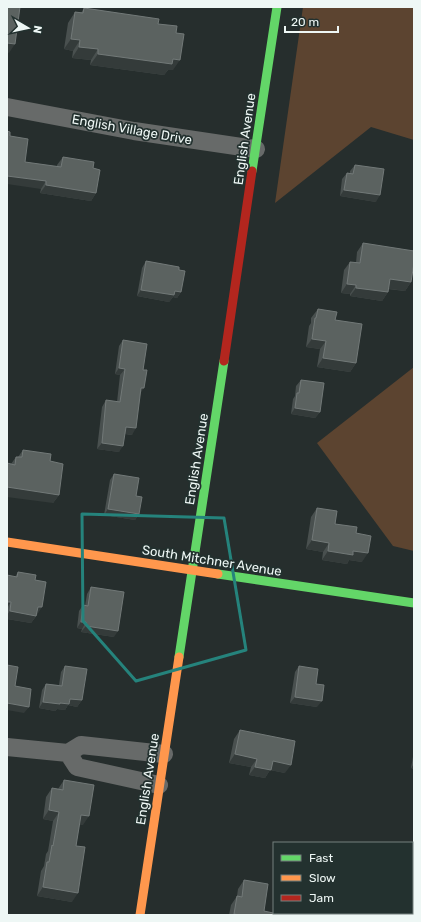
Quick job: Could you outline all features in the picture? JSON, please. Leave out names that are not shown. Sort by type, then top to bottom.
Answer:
[{"type":"street","name":"English Avenue","points":[[140,915],[277,7]]},
{"type":"street","name":"English Village Drive","points":[[7,107],[134,131],[256,149]]},
{"type":"street","name":"South Mitchner Avenue","points":[[7,542],[414,604]]},
{"type":"street","points":[[7,747],[68,753],[81,745],[164,754]]},
{"type":"street","points":[[68,753],[78,767],[160,785]]},
{"type":"highlighted area","points":[[82,514],[224,518],[246,650],[136,681],[83,621]]},
{"type":"shaded area","points":[[303,7],[414,7],[414,140],[371,127],[275,203]]},
{"type":"shaded area","points":[[414,367],[414,551],[393,546],[317,443]]},
{"type":"building","points":[[7,7],[20,7],[15,44],[7,43]]},
{"type":"building","points":[[84,8],[159,19],[158,24],[177,26],[176,33],[184,34],[180,60],[173,59],[172,64],[98,54],[98,49],[79,47],[80,40],[71,39],[75,12],[83,13]]},
{"type":"building","points":[[7,131],[10,132],[10,136],[28,139],[25,162],[61,167],[63,157],[94,162],[93,168],[100,170],[96,193],[46,185],[46,181],[7,176]]},
{"type":"building","points":[[355,165],[384,169],[380,195],[344,190],[347,173],[353,174]]},
{"type":"building","points":[[363,243],[414,251],[411,282],[390,279],[388,292],[356,288],[356,285],[347,284],[350,262],[360,263]]},
{"type":"building","points":[[146,261],[179,267],[179,270],[185,271],[181,292],[175,291],[174,295],[141,290]]},
{"type":"building","points":[[318,309],[337,312],[335,320],[362,324],[356,363],[323,358],[326,341],[312,339]]},
{"type":"building","points":[[123,340],[147,344],[143,370],[147,370],[144,388],[141,388],[136,428],[126,427],[123,446],[102,443],[106,400],[120,402],[125,369],[119,368]]},
{"type":"building","points":[[301,380],[324,383],[320,412],[295,408]]},
{"type":"building","points":[[23,450],[51,454],[50,461],[63,464],[59,495],[7,487],[7,463],[15,465],[16,457],[22,457]]},
{"type":"building","points":[[114,474],[139,478],[136,496],[142,497],[139,514],[108,509]]},
{"type":"building","points":[[317,508],[337,511],[335,524],[357,527],[356,533],[371,536],[368,553],[353,551],[353,555],[328,551],[329,543],[312,540]]},
{"type":"building","points":[[18,572],[36,575],[35,580],[46,582],[42,607],[38,607],[36,616],[10,611],[11,602],[7,602],[7,575],[17,577]]},
{"type":"building","points":[[91,587],[124,592],[118,631],[86,626],[86,622],[81,622],[83,605],[88,606]]},
{"type":"building","points":[[7,665],[18,667],[15,686],[31,689],[29,707],[7,703]]},
{"type":"building","points":[[65,666],[87,669],[82,700],[70,699],[69,704],[43,702],[46,684],[62,686]]},
{"type":"building","points":[[299,666],[318,669],[316,684],[324,685],[322,701],[295,697]]},
{"type":"building","points":[[240,730],[295,741],[291,765],[273,761],[271,770],[255,767],[257,759],[235,754]]},
{"type":"building","points":[[64,780],[94,785],[89,816],[81,815],[76,846],[85,847],[78,893],[43,887],[47,862],[49,862],[52,845],[53,846],[59,812],[49,810],[52,788],[63,790]]},
{"type":"building","points":[[244,880],[268,884],[264,911],[273,913],[273,915],[234,914],[237,896],[242,897]]},
{"type":"traffic: fast","points":[[252,171],[277,7]]},
{"type":"traffic: fast","points":[[179,657],[224,361]]},
{"type":"traffic: fast","points":[[218,574],[414,603]]},
{"type":"traffic: slow","points":[[7,542],[218,574]]},
{"type":"traffic: slow","points":[[140,915],[179,657]]},
{"type":"traffic: jam","points":[[224,361],[252,171]]}]
